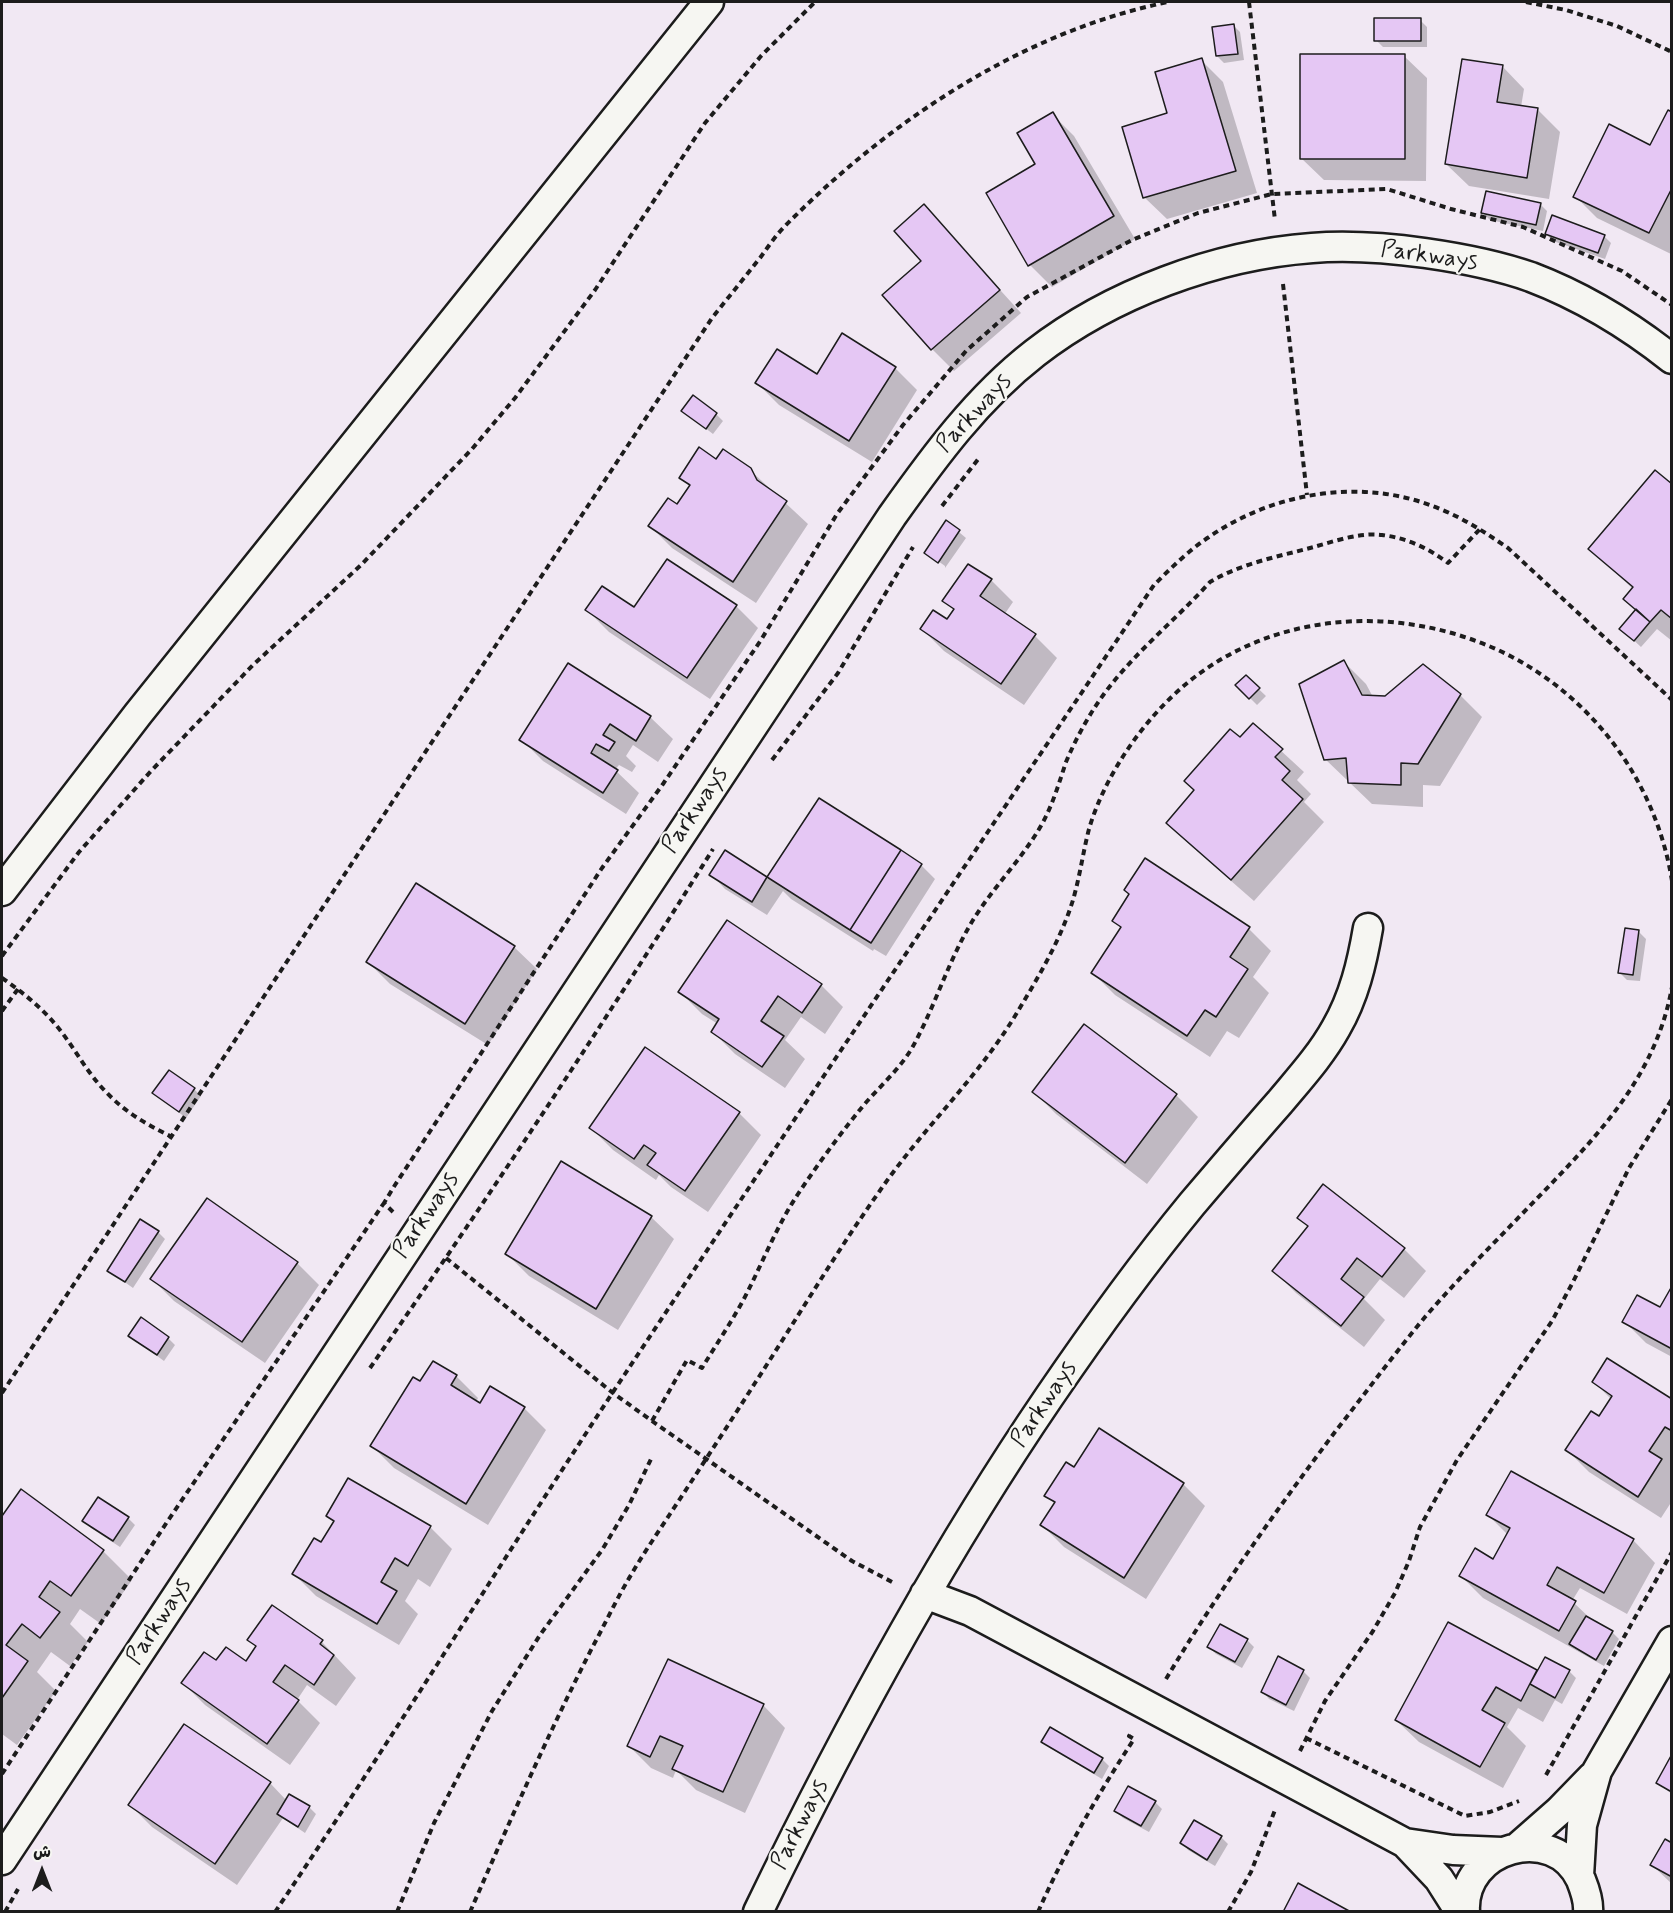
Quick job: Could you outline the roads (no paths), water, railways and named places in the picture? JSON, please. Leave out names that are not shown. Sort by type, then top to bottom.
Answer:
[{"type":"street","points":[[2,891],[146,704],[709,2]]},
{"type":"street","name":"Parkways","points":[[2,1860],[892,516],[938,452],[985,399],[1035,353],[1101,310],[1170,279],[1240,259],[1279,252],[1313,248],[1386,248],[1459,258],[1530,277],[1596,307],[1651,342],[1671,358]]},
{"type":"street","name":"Parkways","points":[[758,1911],[813,1798],[925,1594],[1004,1465],[1094,1333],[1191,1206],[1320,1055],[1338,1026],[1352,995],[1362,962],[1368,928]]},
{"type":"street","points":[[925,1594],[970,1611],[1405,1843],[1438,1879],[1460,1911]]},
{"type":"street","points":[[1465,1911],[1468,1887],[1476,1872],[1488,1860],[1510,1850],[1559,1811],[1597,1771],[1671,1641]]},
{"type":"street","points":[[1579,1876],[1582,1825],[1597,1771]]},
{"type":"street","points":[[1405,1843],[1453,1850],[1539,1849],[1559,1856],[1570,1864],[1579,1876],[1586,1891],[1588,1911]]}]
